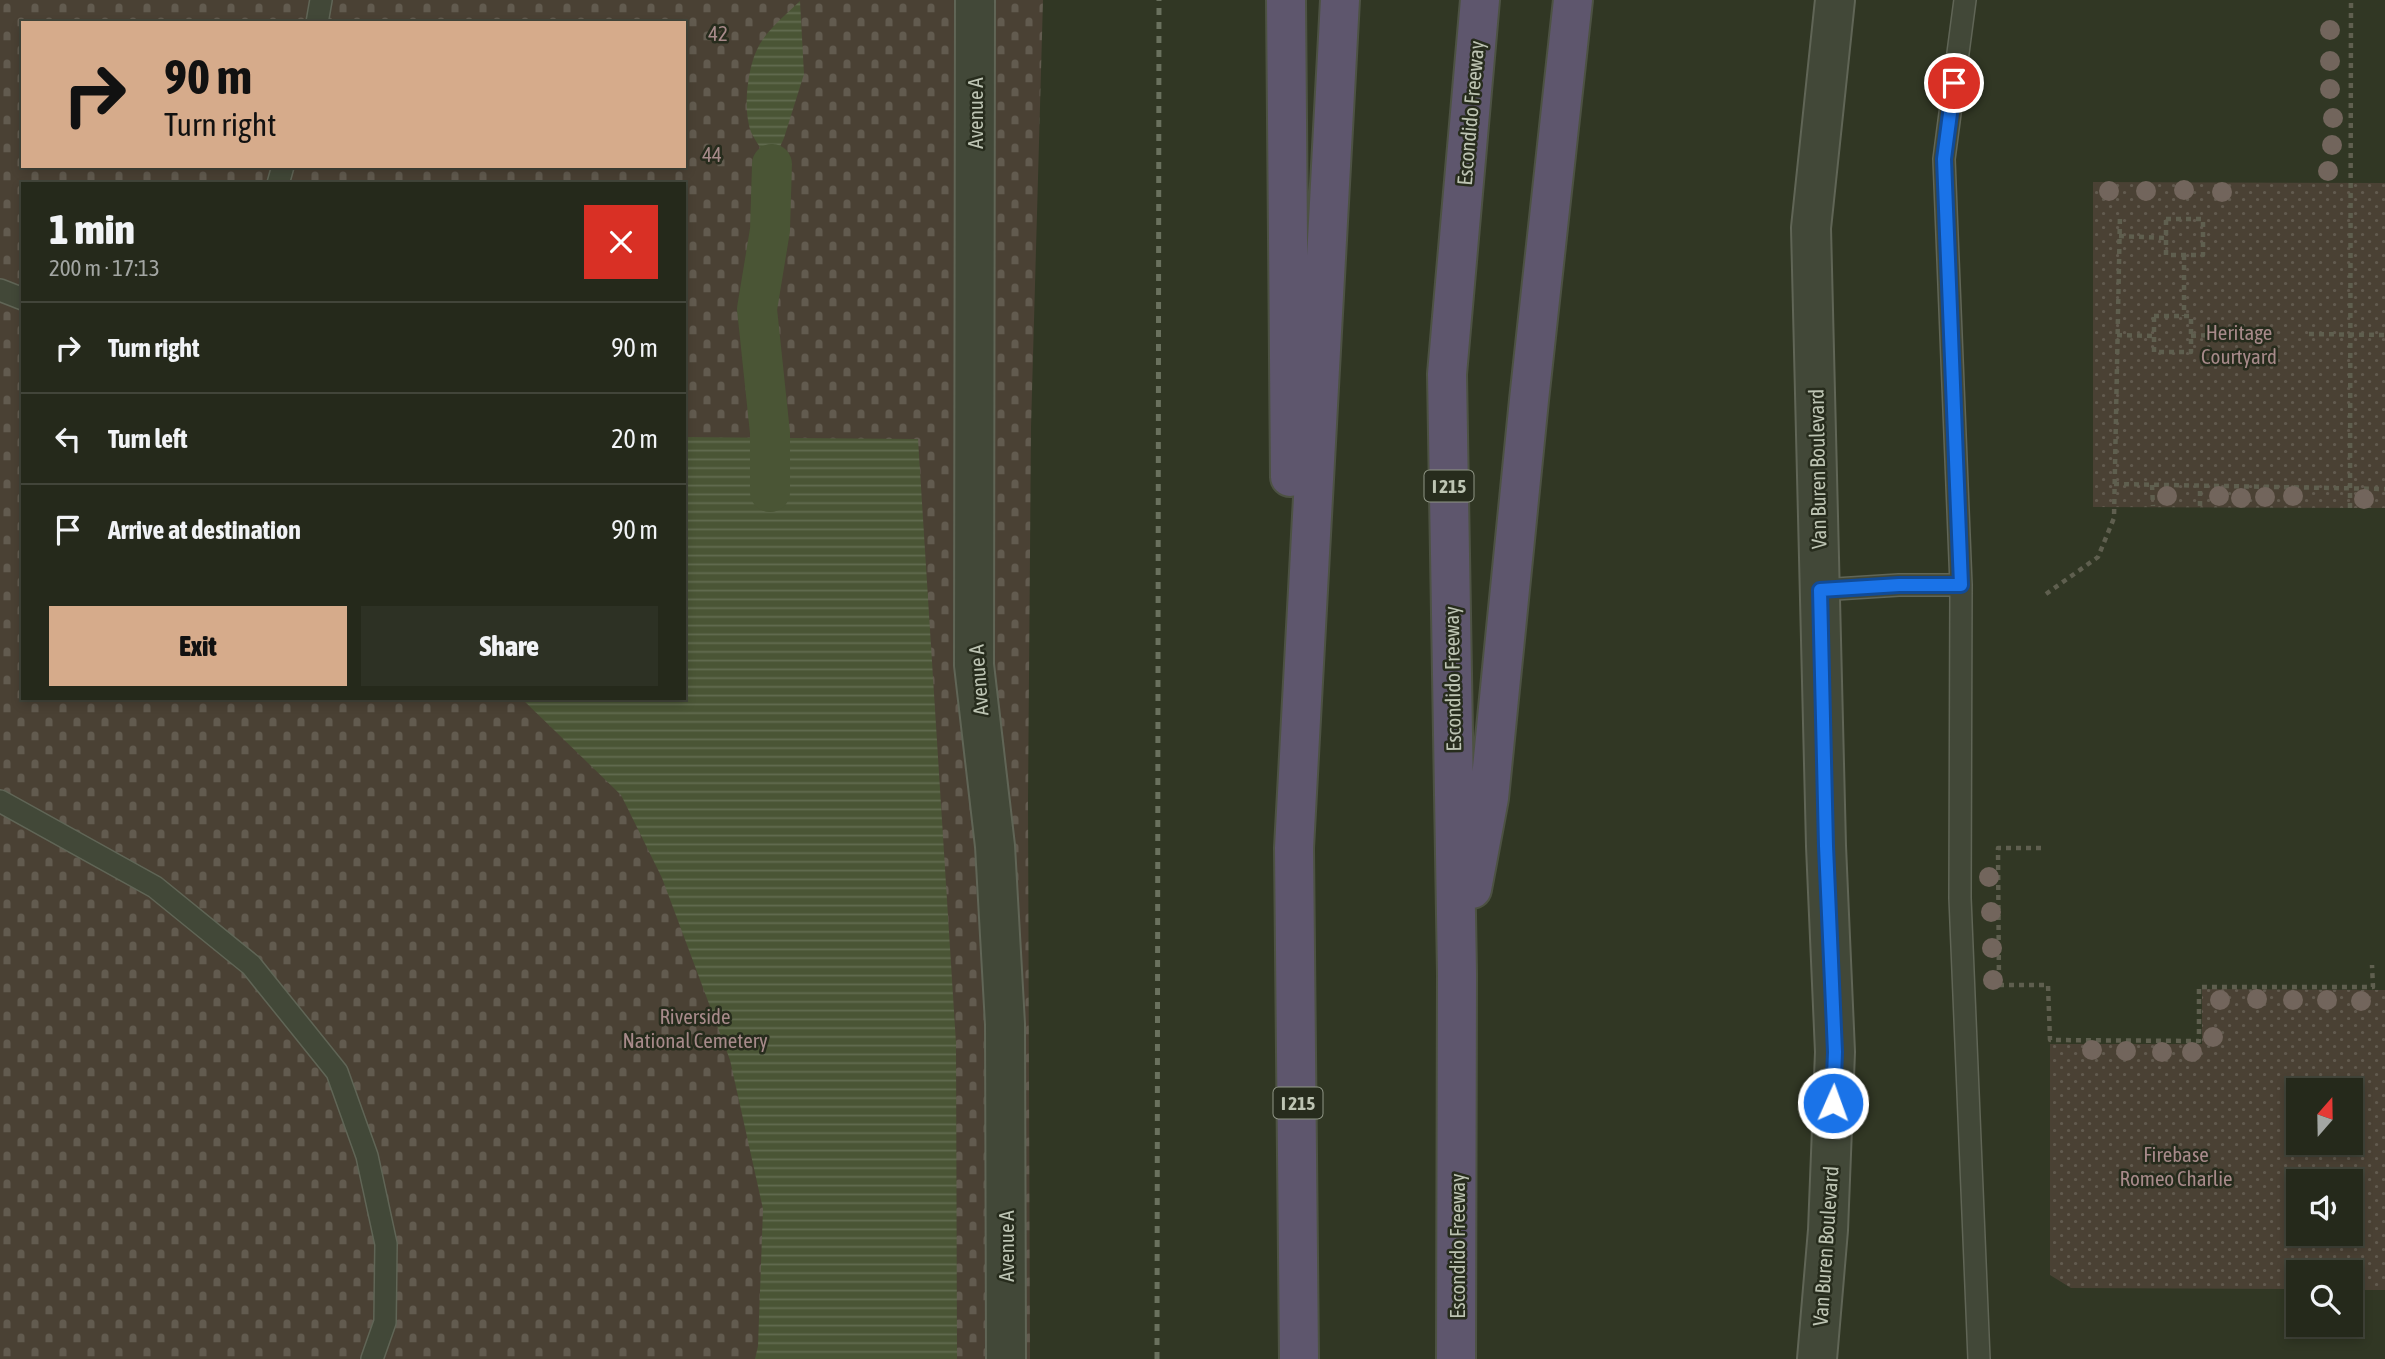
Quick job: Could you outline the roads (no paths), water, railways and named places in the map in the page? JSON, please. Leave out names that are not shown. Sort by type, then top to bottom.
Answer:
[{"type":"highway","points":[[1286,0],[1294,848]]},
{"type":"highway","name":"I 215","points":[[1299,1359],[1294,848],[1340,0]]},
{"type":"highway","name":"Escondido Freeway","points":[[1456,1359],[1457,974],[1447,374],[1480,0]]},
{"type":"highway","points":[[1457,974],[1489,798],[1573,0]]},
{"type":"street","name":"Avenue A","points":[[975,0],[974,665],[995,846],[1005,1024],[1006,1359]]},
{"type":"street","name":"Van Buren Boulevard","points":[[1817,1359],[1828,1230],[1835,1052],[1826,846],[1811,228],[1835,0]]},
{"type":"lane","points":[[317,21],[321,0]]},
{"type":"lane","points":[[1965,0],[1944,159],[1961,585],[1960,898],[1979,1359]]},
{"type":"lane","points":[[0,290],[21,298]]},
{"type":"lane","points":[[1820,590],[1899,585],[1961,585]]},
{"type":"lane","points":[[0,801],[155,887],[251,965],[337,1072],[368,1156],[386,1244],[385,1322],[372,1359]]},
{"type":"waterway","points":[[770,492],[770,433],[757,309],[770,230],[772,164]]},
{"type":"railway","points":[[1157,1359],[1159,0]]},
{"type":"park label","name":"42","points":[[718,33]]},
{"type":"park label","name":"44","points":[[712,154]]},
{"type":"park label","name":"Heritage Courtyard","points":[[2239,344]]},
{"type":"park label","name":"Riverside National Cemetery","points":[[695,1028]]},
{"type":"park label","name":"Firebase Romeo Charlie","points":[[2176,1166]]}]
